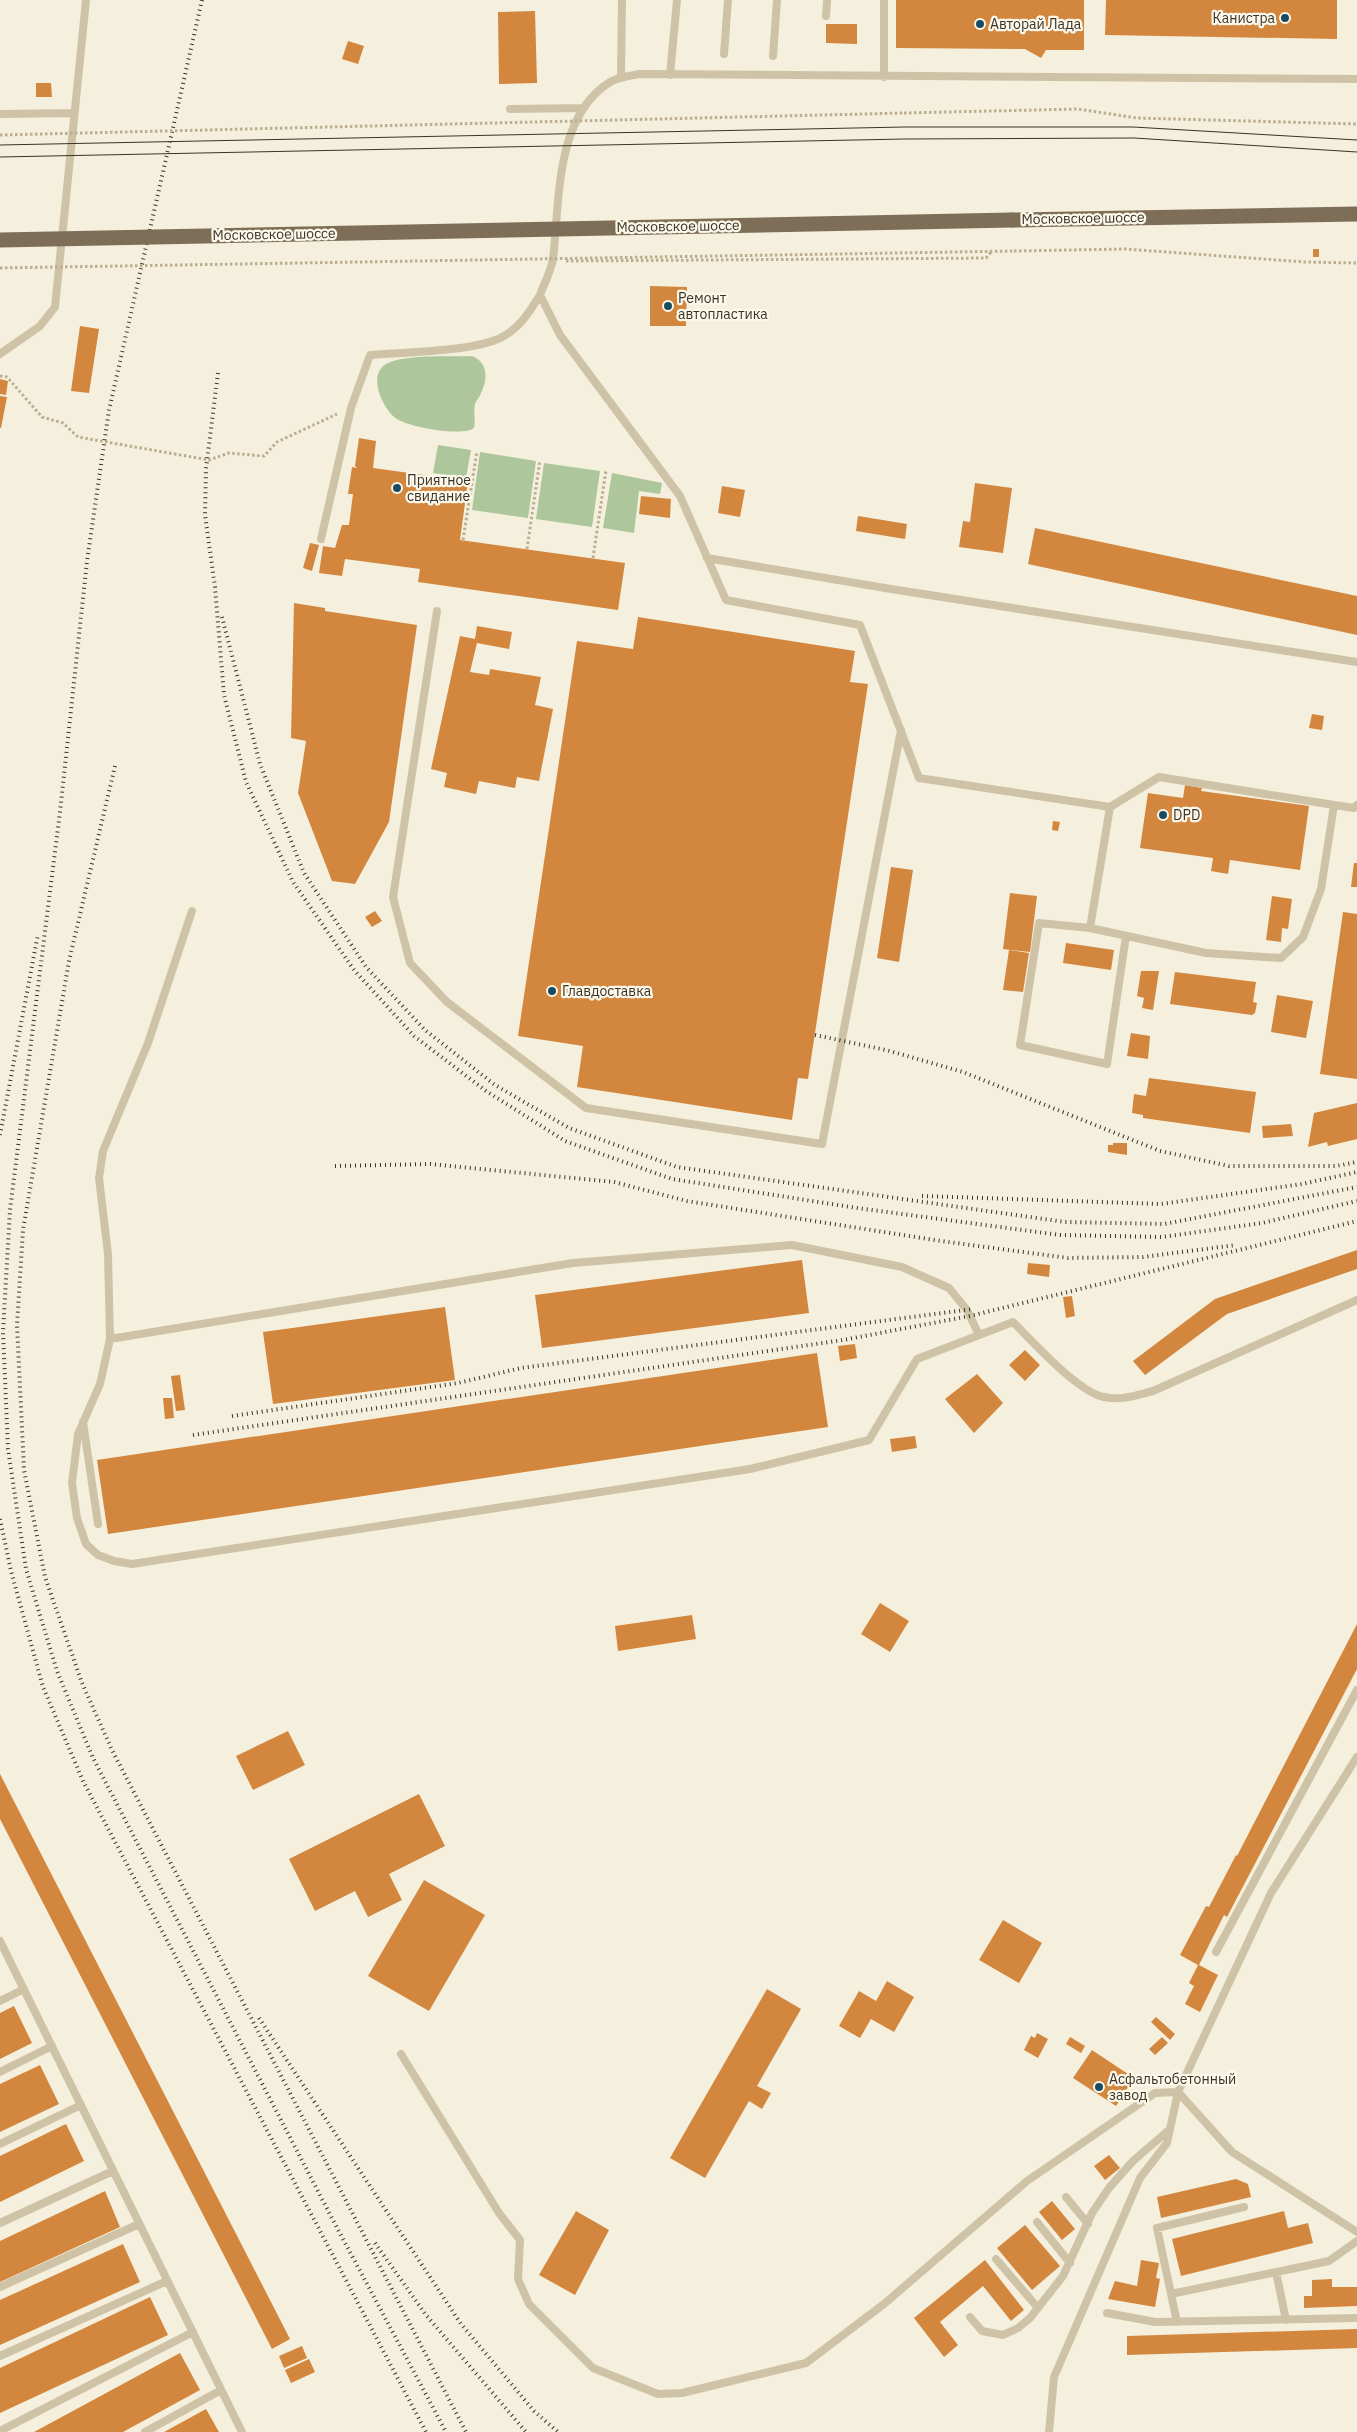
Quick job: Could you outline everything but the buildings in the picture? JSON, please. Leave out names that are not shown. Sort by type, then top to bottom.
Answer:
[{"type":"main road","name":"Московское шоссе","points":[[0,240],[1357,214]]},
{"type":"lane","points":[[0,354],[40,326],[54,307],[86,0]]},
{"type":"lane","points":[[622,0],[622,78]]},
{"type":"lane","points":[[670,75],[677,0]]},
{"type":"lane","points":[[724,54],[728,0]]},
{"type":"lane","points":[[773,56],[776,0]]},
{"type":"lane","points":[[826,16],[827,0]]},
{"type":"lane","points":[[884,0],[884,76]]},
{"type":"lane","points":[[321,539],[351,408],[370,354],[468,347],[504,336],[525,319],[540,295],[552,262],[559,184],[567,146],[584,108],[610,82],[639,74],[1357,79]]},
{"type":"lane","points":[[510,109],[584,108]]},
{"type":"lane","points":[[0,114],[74,113]]},
{"type":"lane","points":[[540,295],[560,335],[680,496],[726,600],[860,625],[919,778],[1110,807],[1159,777],[1354,808],[1357,805]]},
{"type":"lane","points":[[707,558],[900,591],[1357,662]]},
{"type":"lane","points":[[437,611],[393,896],[410,963],[447,1002],[586,1108],[822,1144],[901,730]]},
{"type":"lane","points":[[1126,936],[1107,1064],[1020,1045],[1039,923],[1090,928],[1126,936],[1206,954],[1281,958],[1302,937],[1321,889],[1334,805]]},
{"type":"lane","points":[[1090,928],[1110,807]]},
{"type":"lane","points":[[192,911],[148,1043],[103,1151],[99,1178],[108,1254],[110,1340],[100,1384],[78,1434],[72,1484],[77,1518],[86,1544],[98,1555],[114,1562],[132,1564],[750,1469],[869,1440],[917,1358],[1013,1322],[1080,1386],[1104,1398],[1123,1398],[1153,1391],[1357,1300]]},
{"type":"lane","points":[[110,1340],[573,1262],[792,1244],[902,1267],[949,1288],[967,1310],[979,1335]]},
{"type":"lane","points":[[84,1422],[98,1524]]},
{"type":"lane","points":[[1216,1952],[1357,1690]]},
{"type":"lane","points":[[1049,2432],[1054,2377],[1140,2178],[1167,2142],[1178,2092],[1271,1894],[1357,1756]]},
{"type":"lane","points":[[0,1941],[242,2432]]},
{"type":"lane","points":[[0,2000],[24,1989]]},
{"type":"lane","points":[[0,2072],[52,2046]]},
{"type":"lane","points":[[401,2054],[499,2213],[520,2240],[518,2279],[529,2304],[593,2368],[658,2394],[682,2393],[806,2363],[884,2304],[1027,2181],[1155,2093],[1178,2092]]},
{"type":"lane","points":[[1178,2092],[1232,2152],[1357,2232]]},
{"type":"lane","points":[[0,2144],[81,2105]]},
{"type":"lane","points":[[970,2317],[982,2331],[1003,2335],[1018,2328],[1038,2308],[1063,2276],[1088,2224],[1110,2188],[1133,2161],[1169,2130]]},
{"type":"lane","points":[[0,2223],[113,2171]]},
{"type":"lane","points":[[1066,2197],[1088,2224]]},
{"type":"lane","points":[[1177,2322],[1157,2228],[1244,2207]]},
{"type":"lane","points":[[1037,2222],[1070,2263]]},
{"type":"lane","points":[[0,2287],[140,2224]]},
{"type":"lane","points":[[1171,2294],[1329,2261],[1357,2241]]},
{"type":"lane","points":[[996,2259],[1038,2308]]},
{"type":"lane","points":[[1276,2272],[1286,2320]]},
{"type":"lane","points":[[0,2356],[167,2280]]},
{"type":"lane","points":[[1107,2313],[1154,2322],[1357,2318]]},
{"type":"lane","points":[[0,2431],[193,2332]]},
{"type":"lane","points":[[145,2432],[221,2390]]},
{"type":"path","points":[[0,135],[1078,109],[1137,118],[1357,124]]},
{"type":"path","points":[[0,268],[1014,250],[1125,250],[1305,262],[1357,263]]},
{"type":"path","points":[[552,262],[986,258],[992,251]]},
{"type":"path","points":[[0,376],[7,377],[42,417],[63,423],[78,437],[209,460],[229,453],[264,456],[277,442],[291,434],[351,408]]},
{"type":"path","points":[[463,540],[477,451]]},
{"type":"path","points":[[527,549],[540,460]]},
{"type":"path","points":[[592,558],[606,470]]},
{"type":"green space","points":[[472,356],[481,362],[485,372],[485,382],[475,404],[474,428],[468,431],[433,430],[408,424],[399,420],[388,411],[378,389],[377,381],[378,374],[388,363],[418,357]]},
{"type":"green space","points":[[438,445],[471,450],[466,478],[433,473]]},
{"type":"green space","points":[[480,452],[536,461],[528,518],[472,510]]},
{"type":"green space","points":[[544,463],[600,471],[592,527],[536,519]]},
{"type":"green space","points":[[612,473],[662,483],[660,494],[639,491],[634,533],[603,528]]},
{"type":"tram line","points":[[0,145],[905,127],[1133,127],[1357,140]]},
{"type":"tram line","points":[[0,157],[905,139],[1134,138],[1357,152]]},
{"type":"railway","points":[[202,0],[109,410],[87,561],[60,812],[10,1210],[3,1332],[8,1449],[26,1569],[57,1671],[93,1758],[335,2224],[446,2432]]},
{"type":"railway","points":[[218,373],[206,469],[205,515],[215,587],[224,695],[246,782],[293,882],[354,970],[414,1036],[486,1091],[565,1141],[672,1179],[857,1208],[1060,1235],[1162,1237],[1262,1223],[1357,1201]]},
{"type":"railway","points":[[222,617],[260,764],[304,873],[366,967],[425,1030],[495,1085],[569,1128],[677,1167],[1065,1222],[1164,1224],[1357,1187]]},
{"type":"railway","points":[[115,766],[69,961],[23,1230],[17,1325],[24,1470],[45,1577],[82,1683],[112,1750],[466,2432]]},
{"type":"railway","points":[[0,1135],[38,934]]},
{"type":"railway","points":[[815,1035],[886,1050],[963,1072],[1160,1151],[1229,1166],[1336,1166],[1357,1162]]},
{"type":"railway","points":[[335,1166],[430,1164],[614,1182],[687,1201],[941,1241],[1068,1258],[1143,1257],[1236,1245]]},
{"type":"railway","points":[[922,1196],[1161,1204],[1302,1184],[1357,1172]]},
{"type":"railway","points":[[193,1435],[843,1340],[970,1316],[1357,1221]]},
{"type":"railway","points":[[232,1416],[458,1383],[521,1368],[973,1309]]},
{"type":"railway","points":[[0,1519],[11,1571],[43,1687],[83,1781],[426,2432]]},
{"type":"railway","points":[[259,2018],[461,2324],[534,2411],[558,2432]]},
{"type":"railway","points":[[375,2243],[426,2315],[526,2432]]},
{"type":"place","name":"Канистра","points":[[1285,18]]},
{"type":"place","name":"Авторай Лада","points":[[980,24]]},
{"type":"place","name":"Ремонт автопластика","points":[[668,306]]},
{"type":"place","name":"Приятное свидание","points":[[397,488]]},
{"type":"place","name":"DPD","points":[[1163,815]]},
{"type":"place","name":"Главдоставка","points":[[552,991]]},
{"type":"place","name":"Асфальтобетонный завод","points":[[1099,2087]]}]
